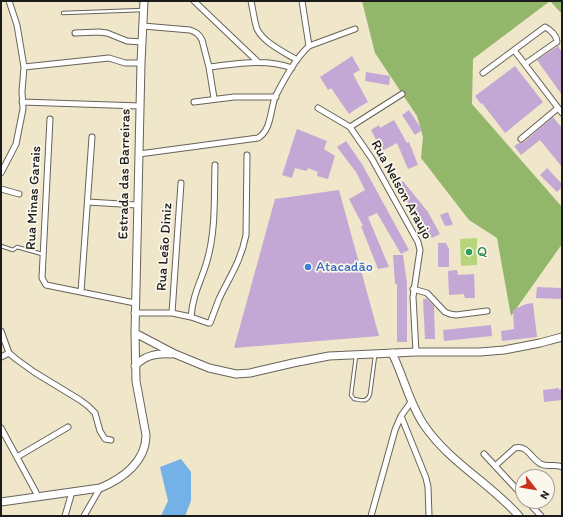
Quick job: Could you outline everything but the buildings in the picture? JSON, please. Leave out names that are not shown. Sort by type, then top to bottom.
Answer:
[{"type":"main road","name":"Estrada das Barreiras","points":[[1,502],[100,488],[110,484],[126,473],[136,463],[144,451],[146,435],[136,381],[134,313],[144,1]]},
{"type":"main road","points":[[134,333],[175,354],[209,368],[236,374],[250,373],[322,357],[375,353],[480,352],[504,350],[562,337]]},
{"type":"main road","points":[[392,353],[411,402],[419,417],[436,440],[453,457],[498,495],[519,516]]},
{"type":"main road","points":[[135,366],[140,361],[151,355],[175,354]]},
{"type":"street","points":[[1,173],[16,144],[22,117],[24,67],[17,25],[9,1]]},
{"type":"street","points":[[194,1],[258,62]]},
{"type":"street","points":[[251,1],[258,31],[263,38],[297,60]]},
{"type":"street","points":[[302,1],[309,46]]},
{"type":"street","points":[[143,26],[195,32],[202,40],[209,67],[214,98]]},
{"type":"street","points":[[483,73],[545,27],[549,29],[557,39],[557,42],[525,64]]},
{"type":"street","points":[[139,154],[258,138],[262,136],[266,129],[276,97],[297,60],[309,46],[355,29]]},
{"type":"street","points":[[75,33],[108,33],[128,41],[142,42]]},
{"type":"street","points":[[514,50],[560,110],[521,139]]},
{"type":"street","points":[[24,67],[109,58],[125,63],[141,63]]},
{"type":"street","points":[[209,67],[258,62],[278,63],[292,68]]},
{"type":"street","points":[[350,126],[402,94]]},
{"type":"street","points":[[194,102],[214,98],[252,96],[276,97]]},
{"type":"street","points":[[22,102],[140,106]]},
{"type":"street","name":"Rua Nelson Araujo","points":[[318,108],[350,126],[372,159],[418,242],[420,250],[413,289],[416,352]]},
{"type":"street","name":"Rua Minas Garais","points":[[50,119],[42,278],[46,286],[81,292]]},
{"type":"street","points":[[92,137],[81,292],[135,303]]},
{"type":"street","points":[[134,313],[172,313],[190,317],[208,324],[210,323],[219,299],[241,257],[246,235],[247,156]]},
{"type":"street","points":[[190,317],[192,300],[207,261],[212,242],[214,223],[215,165]]},
{"type":"street","name":"Rua Leão Diniz","points":[[172,313],[181,183]]},
{"type":"street","points":[[1,189],[19,194]]},
{"type":"street","points":[[88,202],[137,205]]},
{"type":"street","points":[[413,289],[428,293],[441,308],[450,314],[456,315],[487,311]]},
{"type":"street","points":[[1,331],[9,353],[34,372],[88,406],[95,413],[102,435],[105,439],[111,440]]},
{"type":"street","points":[[1,357],[9,353]]},
{"type":"street","points":[[371,516],[395,430],[401,416],[411,402]]},
{"type":"street","points":[[401,416],[426,478],[429,516]]},
{"type":"street","points":[[17,457],[68,427]]},
{"type":"street","points":[[1,428],[38,496]]},
{"type":"street","points":[[495,466],[515,448],[519,447],[528,451],[541,465],[547,466],[557,464],[562,467]]},
{"type":"street","points":[[484,454],[515,487]]},
{"type":"street","points":[[84,516],[100,488]]},
{"type":"street","points":[[65,516],[72,492]]},
{"type":"lane","points":[[63,13],[144,10]]},
{"type":"lane","points":[[1,246],[13,250],[16,247],[43,254]]},
{"type":"lane","points":[[357,354],[351,395],[354,399],[365,401],[368,400],[370,394],[375,353]]},
{"type":"green space","points":[[362,1],[550,1],[473,59],[472,104],[562,207],[562,244],[511,316],[497,238],[469,220],[421,158],[423,137],[417,116],[375,53]]},
{"type":"green space","points":[[550,1],[562,1],[562,14]]},
{"type":"green space","name":"Q","points":[[477,238],[477,265],[461,266],[460,239]]},
{"type":"water","points":[[181,459],[191,472],[191,501],[185,516],[161,516],[168,501],[160,467]]},
{"type":"place","name":"Q","points":[[469,252]]},
{"type":"place","name":"Atacadão","points":[[308,267]]}]
